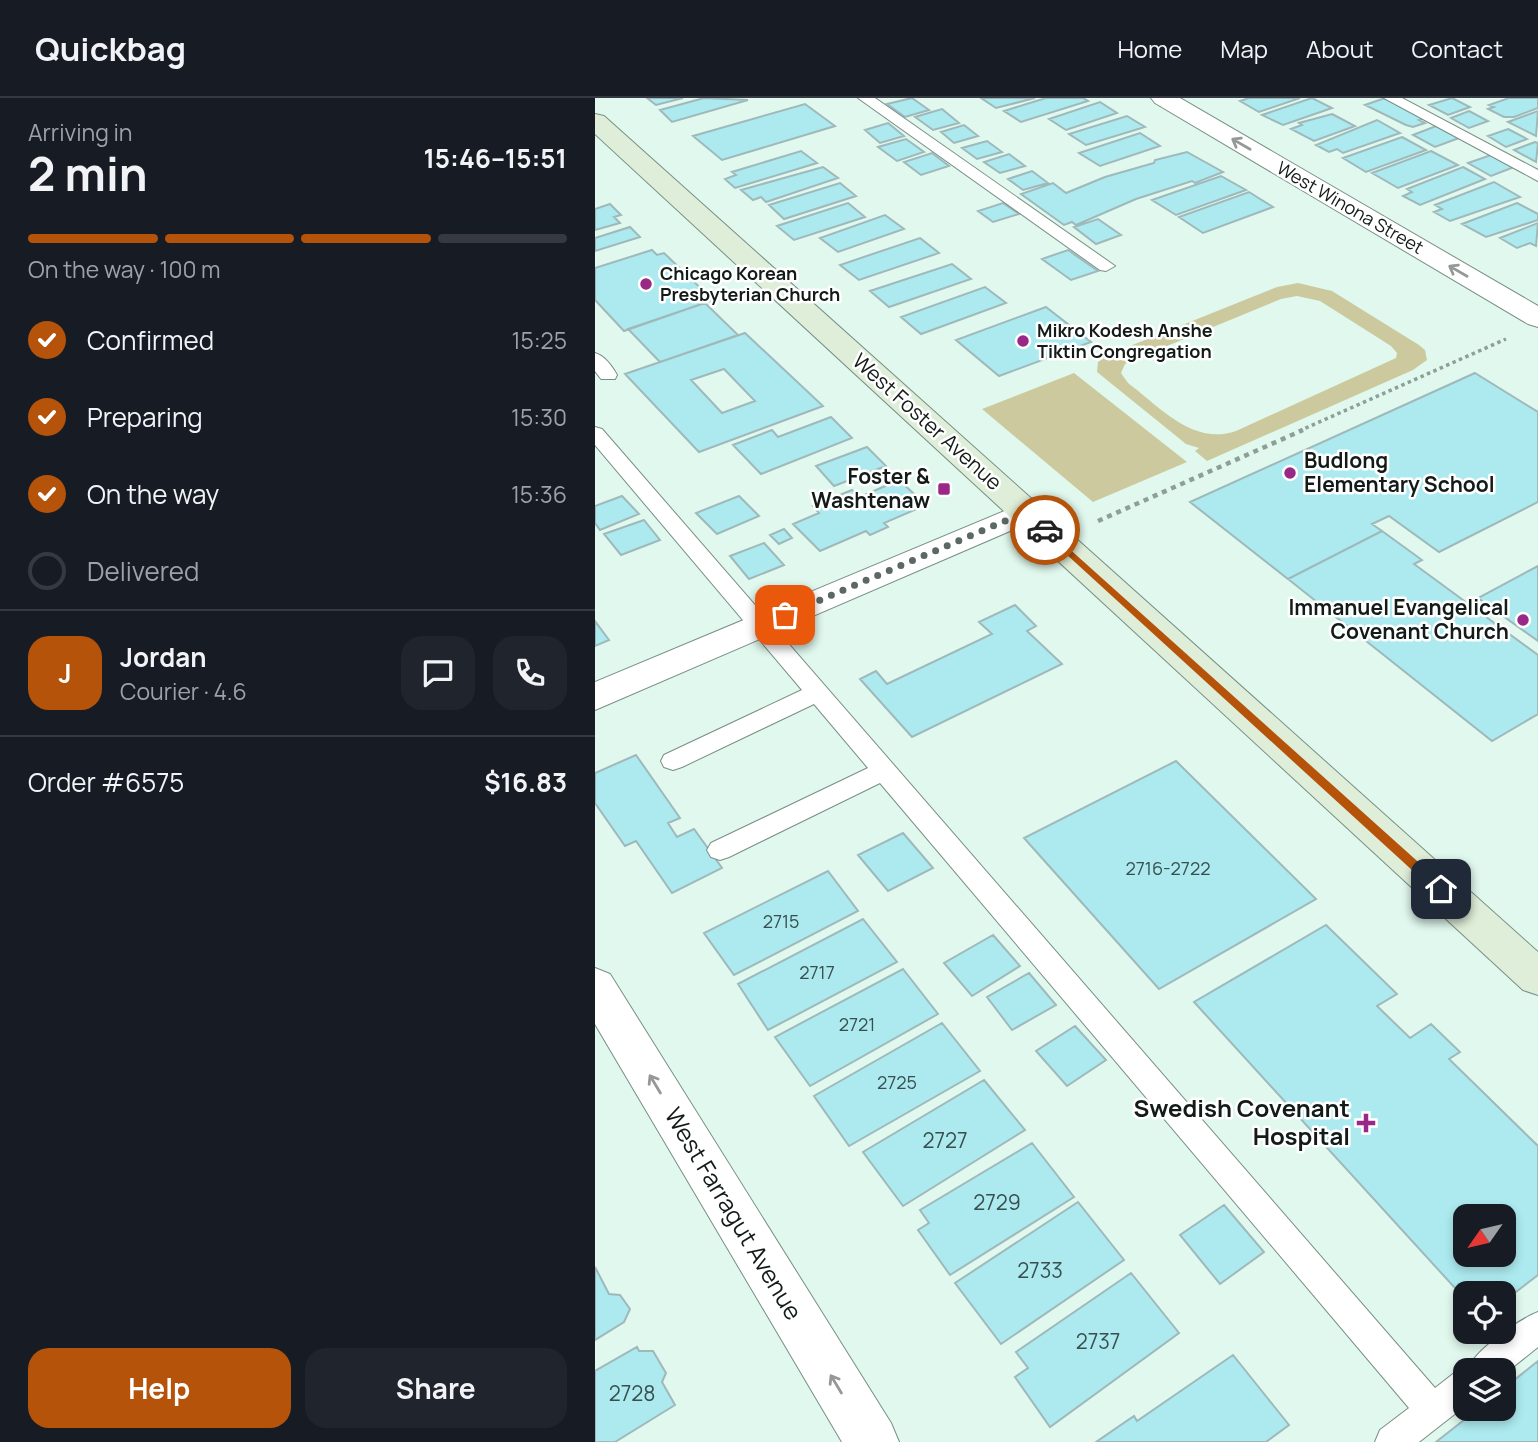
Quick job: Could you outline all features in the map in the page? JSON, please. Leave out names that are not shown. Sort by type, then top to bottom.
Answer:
[{"type":"main road","name":"West Foster Avenue","points":[[595,121],[1538,978]]},
{"type":"street","name":"West Winona Street","points":[[1163,98],[1505,299],[1528,326]]},
{"type":"street","points":[[1505,299],[1535,286]]},
{"type":"street","points":[[595,697],[1026,512]]},
{"type":"street","name":"West Farragut Avenue","points":[[595,986],[872,1442]]},
{"type":"lane","points":[[865,98],[1107,267]]},
{"type":"lane","points":[[1391,98],[1538,176]]},
{"type":"lane","points":[[595,359],[608,375]]},
{"type":"lane","points":[[595,433],[1432,1410]]},
{"type":"lane","points":[[673,761],[817,693]]},
{"type":"lane","points":[[720,850],[884,771]]},
{"type":"lane","points":[[1498,1358],[1538,1327]]},
{"type":"lane","points":[[1392,1442],[1453,1394]]},
{"type":"path","points":[[1098,521],[1528,326]]},
{"type":"shaded area","points":[[1298,283],[1332,291],[1419,345],[1425,350],[1427,360],[1413,370],[1207,461],[1195,451],[1199,448],[1186,444],[1097,372],[1098,362],[1110,354],[1277,287]],"holes":[[[1297,296],[1320,301],[1391,346],[1397,353],[1396,358],[1236,431],[1220,434],[1205,433],[1178,422],[1128,383],[1121,373],[1125,364],[1133,360],[1281,299]]]},
{"type":"shaded area","points":[[1074,373],[1187,462],[1093,502],[982,409]]},
{"type":"building","points":[[647,98],[683,98],[656,105]]},
{"type":"building","points":[[704,98],[748,100],[672,122],[660,110]]},
{"type":"building","points":[[912,98],[929,110],[905,117],[887,104]]},
{"type":"building","points":[[981,98],[1035,98],[996,108]]},
{"type":"building","points":[[1046,98],[1083,98],[1088,101],[1021,122],[1004,111]]},
{"type":"building","points":[[1249,98],[1300,98],[1259,112],[1240,101]]},
{"type":"building","points":[[1312,98],[1332,108],[1283,125],[1262,115]]},
{"type":"building","points":[[1385,98],[1426,118],[1419,120],[1425,123],[1413,127],[1406,125],[1365,105]]},
{"type":"building","points":[[1452,98],[1470,107],[1448,115],[1429,105]]},
{"type":"building","points":[[1509,98],[1538,98],[1538,108],[1514,117],[1504,117],[1488,109],[1494,107],[1489,105]]},
{"type":"building","points":[[1100,102],[1117,113],[1066,130],[1049,119]]},
{"type":"building","points":[[805,104],[835,126],[722,160],[693,136]]},
{"type":"building","points":[[942,109],[959,123],[933,130],[915,117]]},
{"type":"building","points":[[1469,111],[1488,121],[1469,128],[1451,118]]},
{"type":"building","points":[[1538,111],[1536,136],[1508,122]]},
{"type":"building","points":[[1332,114],[1355,126],[1314,141],[1291,129],[1302,125],[1299,123]]},
{"type":"building","points":[[1127,116],[1145,127],[1086,145],[1069,134]]},
{"type":"building","points":[[1377,120],[1400,133],[1343,153],[1337,149],[1329,152],[1316,145]]},
{"type":"building","points":[[888,123],[904,136],[880,143],[865,130]]},
{"type":"building","points":[[964,125],[978,136],[954,143],[941,132]]},
{"type":"building","points":[[1436,126],[1459,138],[1435,147],[1413,135]]},
{"type":"building","points":[[1508,129],[1527,139],[1506,147],[1488,136]]},
{"type":"building","points":[[1140,133],[1160,146],[1100,166],[1079,153]]},
{"type":"building","points":[[1402,137],[1426,150],[1366,172],[1343,158]]},
{"type":"building","points":[[906,139],[924,152],[897,161],[878,147]]},
{"type":"building","points":[[987,141],[1002,152],[977,159],[962,148]]},
{"type":"building","points":[[1538,143],[1536,162],[1514,150]]},
{"type":"building","points":[[801,151],[817,163],[735,188],[725,179],[736,175],[732,172]]},
{"type":"building","points":[[1431,151],[1458,165],[1398,188],[1372,173]]},
{"type":"building","points":[[1187,152],[1223,172],[1195,183],[1192,181],[1136,199],[1076,225],[1072,222],[1064,225],[1021,194],[1053,183],[1066,193],[1105,177],[1154,163],[1155,160]]},
{"type":"building","points":[[932,153],[949,166],[921,175],[904,162]]},
{"type":"building","points":[[1009,154],[1025,166],[1000,173],[984,162]]},
{"type":"building","points":[[1491,155],[1514,167],[1491,176],[1468,163]]},
{"type":"building","points":[[823,167],[838,178],[766,202],[761,197],[753,200],[741,190]]},
{"type":"building","points":[[1463,167],[1485,179],[1420,205],[1403,196],[1412,192],[1407,189]]},
{"type":"building","points":[[1032,171],[1048,183],[1023,190],[1008,179]]},
{"type":"building","points":[[1221,176],[1246,190],[1176,215],[1152,200]]},
{"type":"building","points":[[1494,182],[1520,197],[1450,221],[1434,212],[1442,209],[1435,205]]},
{"type":"building","points":[[840,183],[856,196],[784,219],[769,205]]},
{"type":"building","points":[[1249,192],[1273,207],[1203,233],[1179,217]]},
{"type":"building","points":[[848,203],[865,217],[794,240],[777,226]]},
{"type":"building","points":[[1003,203],[1019,214],[993,222],[978,211]]},
{"type":"building","points":[[1517,203],[1538,214],[1538,220],[1486,237],[1462,224]]},
{"type":"building","points":[[610,204],[621,215],[614,217],[620,223],[595,230],[595,209]]},
{"type":"building","points":[[885,215],[904,229],[838,252],[820,238]]},
{"type":"building","points":[[1098,219],[1121,235],[1096,244],[1074,227]]},
{"type":"building","points":[[1538,223],[1536,246],[1530,243],[1517,248],[1500,238]]},
{"type":"building","points":[[630,227],[640,237],[595,251],[595,238]]},
{"type":"building","points":[[920,238],[939,253],[859,280],[840,265]]},
{"type":"building","name":"Chicago Korean Presbyterian Church","points":[[652,250],[657,255],[664,253],[713,300],[624,331],[595,300],[595,268]]},
{"type":"building","points":[[1068,250],[1098,271],[1071,280],[1042,259]]},
{"type":"building","points":[[952,264],[971,279],[889,307],[870,291]]},
{"type":"building","points":[[985,287],[1006,303],[921,334],[901,317]]},
{"type":"building","points":[[705,303],[738,335],[660,362],[628,329]]},
{"type":"building","name":"Mikro Kodesh Anshe Tiktin Congregation","points":[[1046,307],[1091,342],[999,376],[956,340]]},
{"type":"building","points":[[745,333],[823,406],[699,452],[625,374]],"holes":[[[724,369],[755,401],[722,413],[691,380]]]},
{"type":"building","points":[[1475,373],[1538,412],[1538,502],[1439,552],[1389,516],[1372,524],[1382,531],[1288,579],[1190,502]]},
{"type":"building","points":[[831,417],[852,438],[761,474],[733,445],[772,430],[778,437]]},
{"type":"building","points":[[867,447],[886,466],[834,486],[816,466]]},
{"type":"building","points":[[899,480],[926,505],[884,523],[888,527],[870,535],[866,531],[820,551],[793,524],[819,513],[813,506],[852,490],[860,497]]},
{"type":"building","points":[[622,496],[639,514],[600,530],[595,523],[595,506]]},
{"type":"building","points":[[739,496],[759,516],[717,534],[696,513]]},
{"type":"building","points":[[644,520],[660,540],[621,555],[604,534]]},
{"type":"building","points":[[784,529],[792,538],[779,544],[770,535]]},
{"type":"building","points":[[1382,531],[1422,560],[1414,564],[1538,655],[1538,714],[1492,741],[1288,579]]},
{"type":"building","points":[[764,543],[784,565],[749,579],[730,556]]},
{"type":"building","name":"Immanuel Evangelical Covenant Church","points":[[1538,566],[1538,641],[1478,598]]},
{"type":"building","points":[[1015,605],[1036,626],[1027,631],[1062,664],[912,737],[860,679],[876,671],[887,684],[992,634],[979,622]]},
{"type":"building","points":[[595,621],[609,640],[595,646]]},
{"type":"building","points":[[636,755],[680,818],[668,823],[677,837],[694,829],[722,868],[672,893],[636,841],[625,846],[595,803],[595,773]]},
{"type":"building","points":[[1176,761],[1316,899],[1159,989],[1024,838]]},
{"type":"building","points":[[903,833],[933,868],[888,891],[858,855]]},
{"type":"building","points":[[828,871],[858,911],[734,975],[704,933]]},
{"type":"building","points":[[863,919],[897,962],[768,1030],[738,984]]},
{"type":"building","points":[[1326,925],[1397,994],[1377,1006],[1410,1038],[1431,1024],[1460,1052],[1449,1059],[1538,1146],[1538,1275],[1516,1292],[1516,1281],[1453,1281],[1453,1286],[1194,1002]]},
{"type":"building","points":[[993,935],[1020,966],[972,996],[944,963]]},
{"type":"building","points":[[903,969],[938,1014],[810,1086],[775,1037]]},
{"type":"building","points":[[1029,973],[1056,1005],[1012,1030],[987,997]]},
{"type":"building","points":[[942,1023],[980,1071],[849,1146],[814,1096]]},
{"type":"building","points":[[1075,1026],[1106,1060],[1067,1086],[1036,1051]]},
{"type":"building","points":[[984,1080],[1025,1130],[903,1206],[863,1152]]},
{"type":"building","points":[[1032,1143],[1074,1197],[950,1275],[918,1230],[929,1223],[920,1210]]},
{"type":"building","points":[[1078,1202],[1124,1260],[1001,1344],[955,1283]]},
{"type":"building","points":[[1224,1205],[1264,1252],[1220,1284],[1180,1235]]},
{"type":"building","points":[[595,1267],[609,1294],[620,1295],[630,1309],[624,1322],[595,1340]]},
{"type":"building","points":[[1131,1273],[1179,1333],[1050,1427],[1015,1377],[1028,1368],[1016,1352]]},
{"type":"building","points":[[637,1347],[639,1351],[653,1351],[666,1373],[662,1382],[675,1405],[615,1442],[595,1442],[595,1371]]},
{"type":"building","points":[[1233,1355],[1289,1425],[1266,1442],[1096,1442],[1134,1416],[1137,1421]]},
{"type":"building","points":[[1538,1361],[1538,1442],[1436,1442],[1463,1421],[1516,1421],[1516,1379]]},
{"type":"way so far","points":[[785,615],[1026,512],[1045,530]]},
{"type":"place","name":"Chicago Korean Presbyterian Church","points":[[646,284]]},
{"type":"place","name":"Mikro Kodesh Anshe Tiktin Congregation","points":[[1023,341]]},
{"type":"place","name":"Budlong Elementary School","points":[[1290,473]]},
{"type":"place","name":"Foster & Washtenaw","points":[[944,489]]},
{"type":"place","name":"Immanuel Evangelical Covenant Church","points":[[1523,620]]},
{"type":"place","name":"Swedish Covenant Hospital","points":[[1366,1123]]},
{"type":"route","points":[[1045,530],[1441,889]]}]
